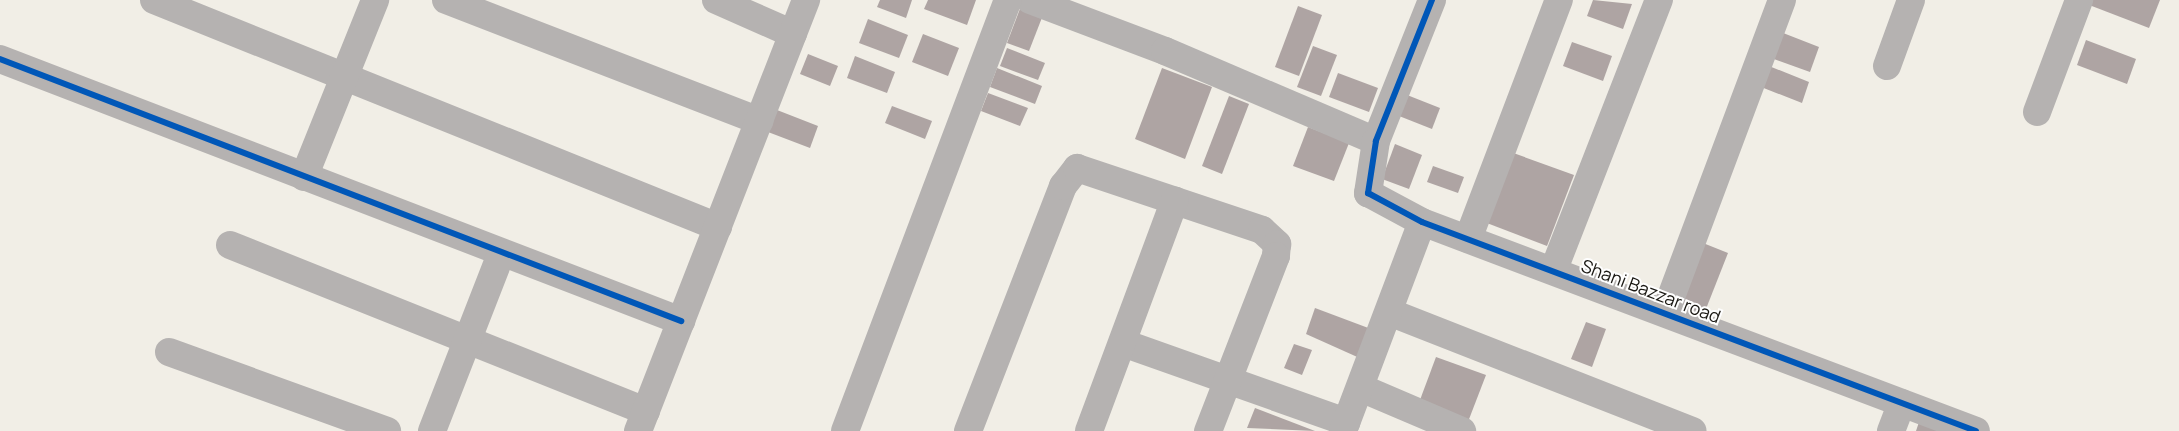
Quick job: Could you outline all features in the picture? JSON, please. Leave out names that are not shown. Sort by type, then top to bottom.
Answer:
[{"type":"street","points":[[154,0],[718,227]]},
{"type":"street","points":[[304,177],[346,77],[375,0]]},
{"type":"street","points":[[446,0],[759,121]]},
{"type":"street","points":[[716,0],[793,34]]},
{"type":"street","points":[[230,245],[468,338],[642,421],[806,0]]},
{"type":"street","points":[[845,431],[1008,0]]},
{"type":"street","points":[[1048,3],[1376,141],[1432,0]]},
{"type":"street","points":[[1468,239],[1559,0]]},
{"type":"street","points":[[1554,269],[1659,0]]},
{"type":"street","points":[[1665,314],[1782,0]]},
{"type":"street","points":[[1887,66],[1911,0]]},
{"type":"street","points":[[2037,112],[2079,0]]},
{"type":"street","points":[[0,59],[501,254],[681,321]]},
{"type":"street","name":"Shani Bazzar road","points":[[1376,141],[1368,193],[1422,222],[1554,269],[1665,314],[1976,431]]},
{"type":"street","points":[[968,431],[1070,172],[1087,170],[1262,230],[1277,244],[1276,256],[1208,431]]},
{"type":"street","points":[[1089,431],[1175,200]]},
{"type":"street","points":[[1123,343],[1344,426],[1361,388],[1422,222]]},
{"type":"street","points":[[432,431],[501,254]]},
{"type":"street","points":[[1389,312],[1693,431]]},
{"type":"street","points":[[169,352],[387,431]]},
{"type":"street","points":[[1361,388],[1462,431]]},
{"type":"street","points":[[1891,431],[1902,403]]},
{"type":"building","points":[[880,0],[912,0],[906,18],[877,7]]},
{"type":"building","points":[[928,0],[976,0],[967,25],[924,9]]},
{"type":"building","points":[[1593,0],[1632,4],[1623,29],[1587,16]]},
{"type":"building","points":[[2085,0],[2160,0],[2149,28],[2084,3]]},
{"type":"building","points":[[1021,6],[1043,15],[1029,51],[1007,43]]},
{"type":"building","points":[[1298,6],[1322,15],[1299,76],[1275,67]]},
{"type":"building","points":[[868,19],[908,35],[899,58],[859,43]]},
{"type":"building","points":[[1773,29],[1819,47],[1810,72],[1763,55]]},
{"type":"building","points":[[923,34],[959,48],[948,76],[912,62]]},
{"type":"building","points":[[2086,40],[2136,59],[2127,84],[2077,65]]},
{"type":"building","points":[[1572,42],[1612,56],[1603,81],[1563,66]]},
{"type":"building","points":[[1313,46],[1337,55],[1321,96],[1297,87]]},
{"type":"building","points":[[1007,48],[1045,63],[1038,80],[1000,66]]},
{"type":"building","points":[[808,54],[838,66],[830,86],[800,74]]},
{"type":"building","points":[[855,56],[895,72],[887,93],[847,78]]},
{"type":"building","points":[[1764,64],[1809,82],[1802,103],[1756,85]]},
{"type":"building","points":[[997,68],[1042,86],[1035,104],[990,87]]},
{"type":"building","points":[[1162,68],[1212,87],[1185,159],[1135,139]]},
{"type":"building","points":[[1338,73],[1378,88],[1369,112],[1329,97]]},
{"type":"building","points":[[988,93],[1028,108],[1020,126],[981,111]]},
{"type":"building","points":[[1402,93],[1440,108],[1432,129],[1394,114]]},
{"type":"building","points":[[1229,96],[1249,104],[1222,174],[1202,166]]},
{"type":"building","points":[[892,106],[932,121],[925,139],[885,123]]},
{"type":"building","points":[[777,110],[818,126],[810,148],[768,132]]},
{"type":"building","points":[[1308,127],[1349,143],[1334,181],[1293,166]]},
{"type":"building","points":[[1395,144],[1422,155],[1409,189],[1382,179]]},
{"type":"building","points":[[1505,150],[1574,175],[1547,246],[1479,220]]},
{"type":"building","points":[[1433,166],[1464,177],[1458,193],[1427,182]]},
{"type":"building","points":[[1698,241],[1728,253],[1704,314],[1675,302]]},
{"type":"building","points":[[1315,308],[1379,332],[1364,360],[1306,334]]},
{"type":"building","points":[[1586,322],[1606,329],[1592,367],[1571,359]]},
{"type":"building","points":[[1294,344],[1312,350],[1302,375],[1284,368]]},
{"type":"building","points":[[1436,357],[1486,375],[1466,427],[1417,408]]},
{"type":"building","points":[[1255,408],[1315,431],[1247,428]]},
{"type":"building","points":[[1919,422],[1941,431],[1916,431]]},
{"type":"cycle path","points":[[1432,0],[1376,141],[1368,193],[1422,222],[1976,431]]},
{"type":"cycle path","points":[[0,59],[681,321]]}]
